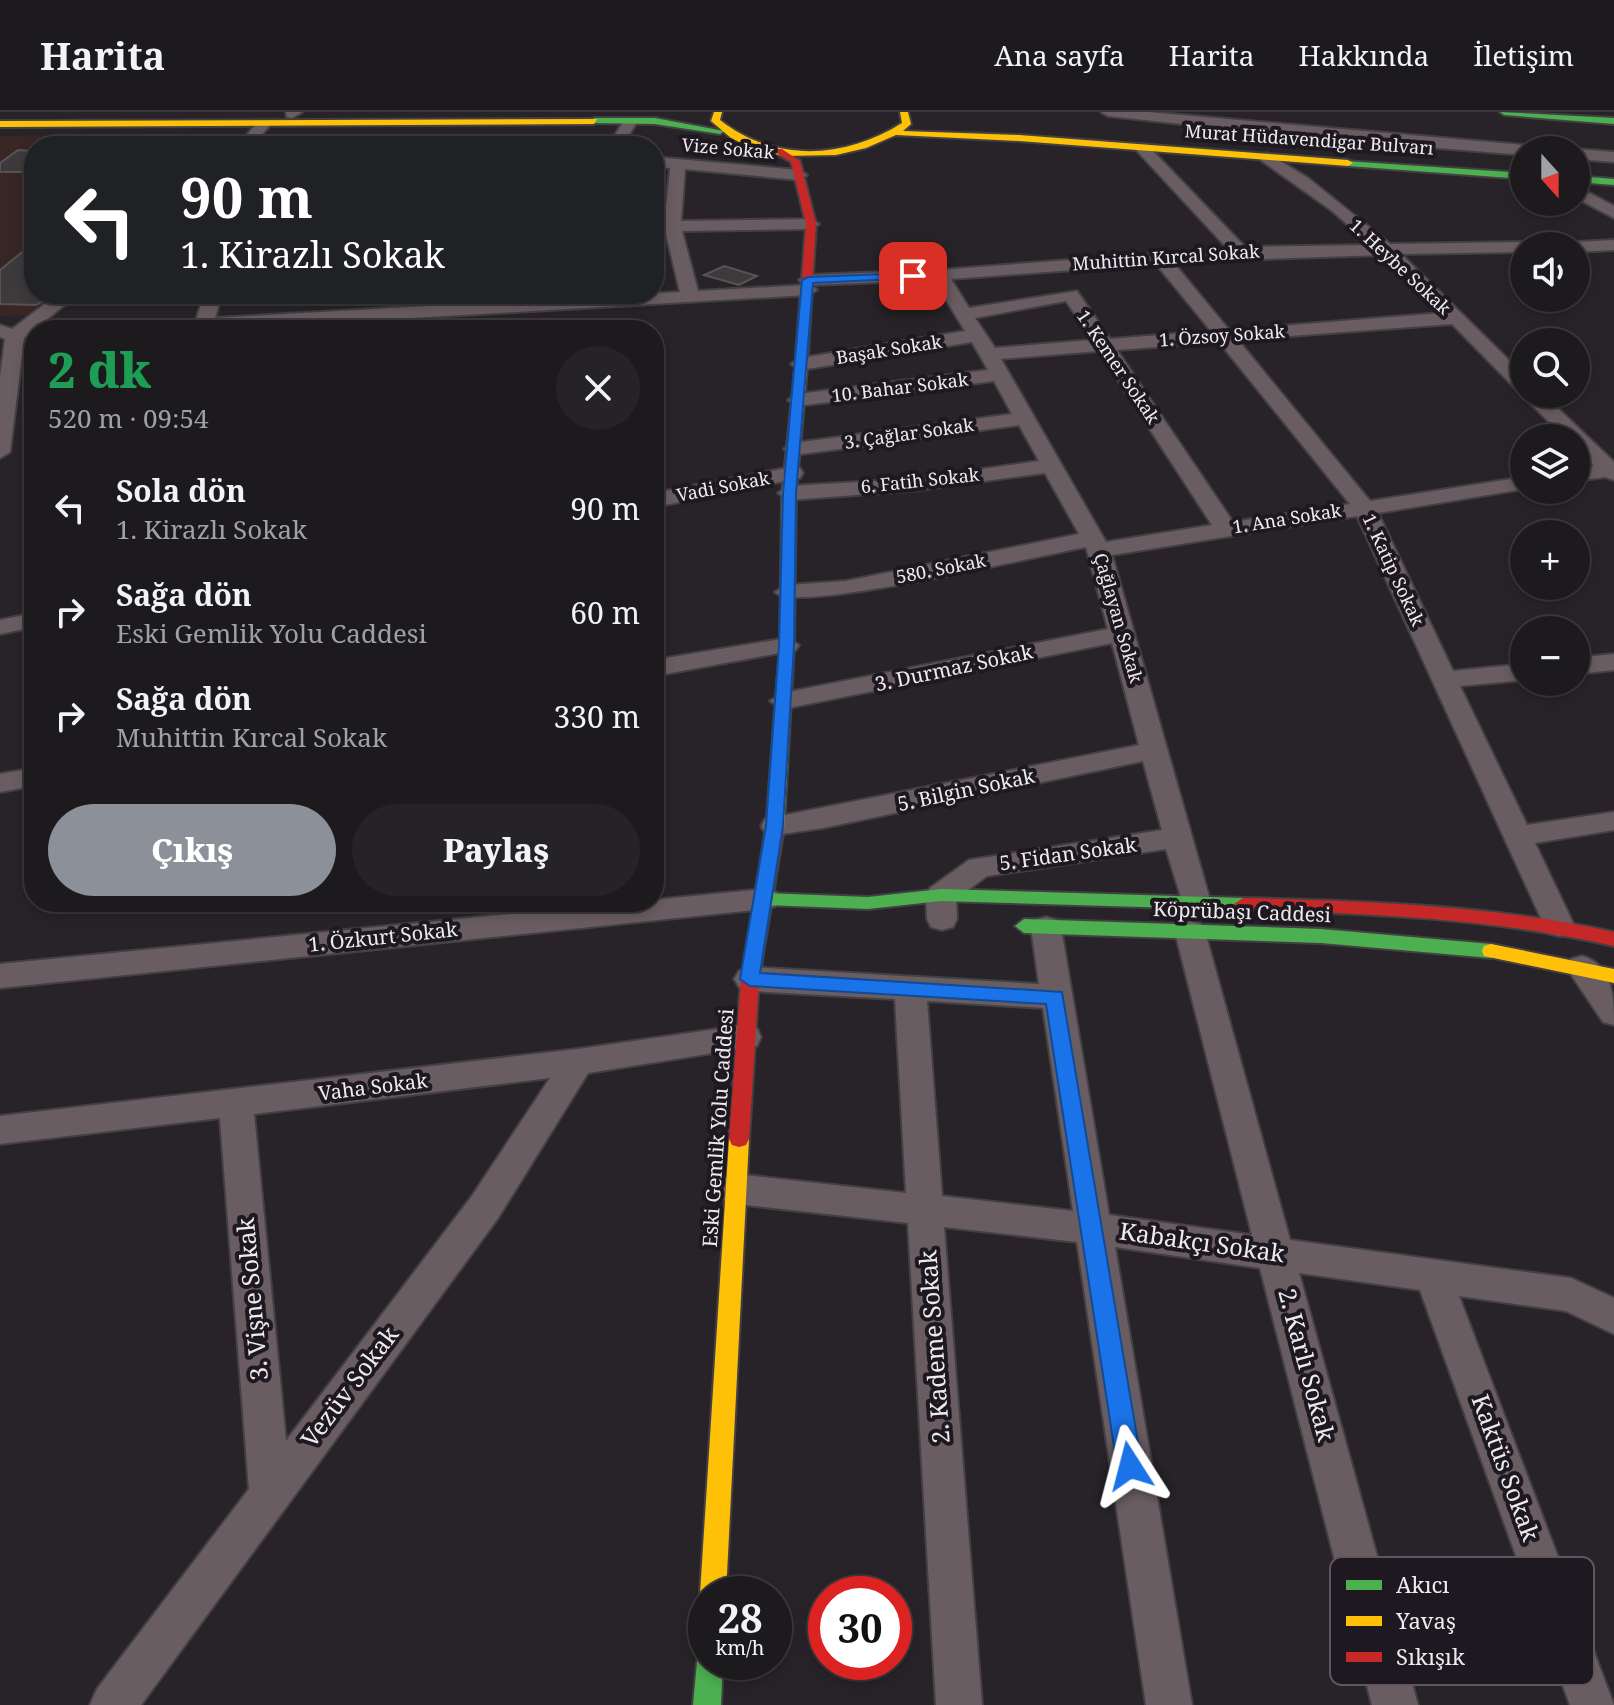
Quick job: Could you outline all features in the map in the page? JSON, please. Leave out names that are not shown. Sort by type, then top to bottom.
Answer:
[{"type":"main road","points":[[0,124],[263,125],[622,116],[672,112]]},
{"type":"main road","points":[[1504,112],[1614,121]]},
{"type":"main road","points":[[0,115],[293,113],[622,116],[678,123],[719,121],[753,146],[779,151],[807,153],[862,148]]},
{"type":"main road","points":[[811,224],[822,167],[828,158],[862,148],[903,121]]},
{"type":"main road","name":"Murat Hüdavendigar Bulvarı","points":[[903,121],[1143,149],[1510,175]]},
{"type":"main road","name":"Murat Hüdavendigar Bulvarı","points":[[903,121],[1510,165]]},
{"type":"main road","name":"Eski Gemlik Yolu Caddesi","points":[[714,1576],[745,1037],[750,979],[775,826],[787,645],[790,483],[811,224],[795,161],[779,151]]},
{"type":"main road","points":[[1590,170],[1614,172]]},
{"type":"main road","points":[[1590,180],[1614,182]]},
{"type":"main road","name":"Köprübaşı Caddesi","points":[[765,899],[868,903],[947,912],[1192,916],[1420,909],[1559,925],[1614,939]]},
{"type":"main road","name":"Köprübaşı Caddesi","points":[[1001,924],[1046,928],[1192,916],[1512,953],[1614,976]]},
{"type":"main road","points":[[707,1705],[709,1680]]},
{"type":"street","points":[[1108,112],[1303,133],[1510,149]]},
{"type":"street","points":[[617,136],[622,116]]},
{"type":"street","points":[[253,136],[263,125]]},
{"type":"street","points":[[1143,149],[1240,252]]},
{"type":"street","points":[[1590,155],[1614,157]]},
{"type":"street","name":"1. Heybe Sokak","points":[[1267,158],[1294,174],[1384,247],[1510,372]]},
{"type":"street","name":"Vize Sokak","points":[[664,163],[799,175]]},
{"type":"street","points":[[678,165],[672,226],[690,295]]},
{"type":"street","points":[[1590,199],[1614,213]]},
{"type":"street","points":[[672,226],[811,224]]},
{"type":"street","points":[[1590,246],[1614,245]]},
{"type":"street","name":"Muhittin Kırcal Sokak","points":[[664,296],[1240,252],[1510,247]]},
{"type":"street","name":"1. Katip Sokak","points":[[1160,257],[1364,507],[1559,925]]},
{"type":"street","name":"Çağlayan Sokak","points":[[939,275],[989,355],[1096,544],[1179,837],[1192,916]]},
{"type":"street","name":"1. Kemer Sokak","points":[[964,314],[1071,295],[1226,529]]},
{"type":"street","points":[[35,320],[56,304]]},
{"type":"street","points":[[307,317],[310,304]]},
{"type":"street","name":"Muhittin Kırcal Sokak","points":[[263,320],[408,304]]},
{"type":"street","name":"1. Özsoy Sokak","points":[[989,355],[1454,318]]},
{"type":"street","points":[[0,452],[7,342],[24,329]]},
{"type":"street","name":"Başak Sokak","points":[[801,364],[989,355]]},
{"type":"street","name":"10. Bahar Sokak","points":[[798,400],[989,355]]},
{"type":"street","points":[[1546,408],[1612,472]]},
{"type":"street","name":"3. Çağlar Sokak","points":[[794,449],[1025,418]]},
{"type":"street","name":"6. Fatih Sokak","points":[[790,483],[910,485],[1050,466]]},
{"type":"street","points":[[1590,474],[1612,472]]},
{"type":"street","name":"Vadi Sokak","points":[[664,499],[790,483]]},
{"type":"street","name":"1. Ana Sokak","points":[[1096,544],[1226,529],[1510,485]]},
{"type":"street","name":"580. Sokak","points":[[787,592],[846,588],[1096,544]]},
{"type":"street","points":[[0,627],[24,622]]},
{"type":"street","name":"3. Durmaz Sokak","points":[[783,701],[1123,633]]},
{"type":"street","points":[[664,666],[787,645]]},
{"type":"street","points":[[1590,665],[1614,662]]},
{"type":"street","points":[[1445,680],[1510,673]]},
{"type":"street","name":"5. Bilgin Sokak","points":[[775,826],[823,819],[1156,750]]},
{"type":"street","points":[[0,783],[24,779]]},
{"type":"street","points":[[1518,836],[1614,821]]},
{"type":"street","name":"5. Fidan Sokak","points":[[947,912],[979,867],[1179,837]]},
{"type":"street","name":"1. Özkurt Sokak","points":[[664,909],[765,899]]},
{"type":"street","name":"1. Özkurt Sokak","points":[[0,976],[636,912]]},
{"type":"street","name":"2. Karlı Sokak","points":[[1192,916],[1356,1557]]},
{"type":"street","points":[[1046,928],[1090,1228],[1169,1705]]},
{"type":"street","points":[[1582,967],[1614,1013]]},
{"type":"street","points":[[750,979],[1055,997]]},
{"type":"street","name":"2. Kademe Sokak","points":[[910,989],[959,1705]]},
{"type":"street","name":"Vaha Sokak","points":[[0,1130],[578,1062],[745,1037]]},
{"type":"street","name":"Vezüv Sokak","points":[[113,1705],[485,1207],[578,1062]]},
{"type":"street","name":"3. Vişne Sokak","points":[[236,1103],[270,1495]]},
{"type":"street","name":"Kabakçı Sokak","points":[[736,1189],[1090,1228],[1571,1295],[1614,1317]]},
{"type":"street","name":"Kaktüs Sokak","points":[[1433,1276],[1538,1557]]},
{"type":"street","name":"2. Karlı Sokak","points":[[1390,1685],[1395,1705]]},
{"type":"street","name":"Kaktüs Sokak","points":[[1586,1685],[1593,1705]]},
{"type":"shaded area","points":[[229,134],[24,136],[24,304],[45,304],[33,315],[0,316],[0,136]]},
{"type":"building","points":[[18,150],[24,150],[24,172],[0,172],[0,163]]},
{"type":"building","points":[[24,251],[24,304],[38,304],[36,305],[0,304],[0,270]]},
{"type":"building","points":[[724,266],[757,276],[739,285],[704,275]]},
{"type":"traffic: fast","points":[[1504,112],[1614,121]]},
{"type":"traffic: fast","points":[[594,121],[655,121],[720,131]]},
{"type":"traffic: fast","points":[[1348,163],[1510,175]]},
{"type":"traffic: fast","points":[[1590,180],[1614,182]]},
{"type":"traffic: fast","points":[[765,899],[868,903],[941,895],[1243,904]]},
{"type":"traffic: fast","points":[[1024,926],[1321,936],[1491,951]]},
{"type":"traffic: fast","points":[[707,1705],[709,1680]]},
{"type":"traffic: slow","points":[[718,112],[715,121],[734,136],[757,147],[810,155],[862,147],[886,137],[907,124],[904,112]]},
{"type":"traffic: slow","points":[[0,124],[594,121]]},
{"type":"traffic: slow","points":[[899,133],[1019,138],[1348,163]]},
{"type":"traffic: slow","points":[[775,828],[787,645],[789,493],[801,369]]},
{"type":"traffic: slow","points":[[1491,951],[1614,976]]},
{"type":"traffic: slow","points":[[714,1576],[739,1139]]},
{"type":"traffic: jam","points":[[779,151],[795,161],[811,224],[801,369]]},
{"type":"traffic: jam","points":[[739,1139],[750,979],[775,828]]},
{"type":"traffic: jam","points":[[1243,904],[1383,908],[1476,915],[1614,939]]},
{"type":"route","points":[[913,276],[808,280],[789,493],[787,645],[775,826],[750,979],[1055,997],[1130,1466]]}]
